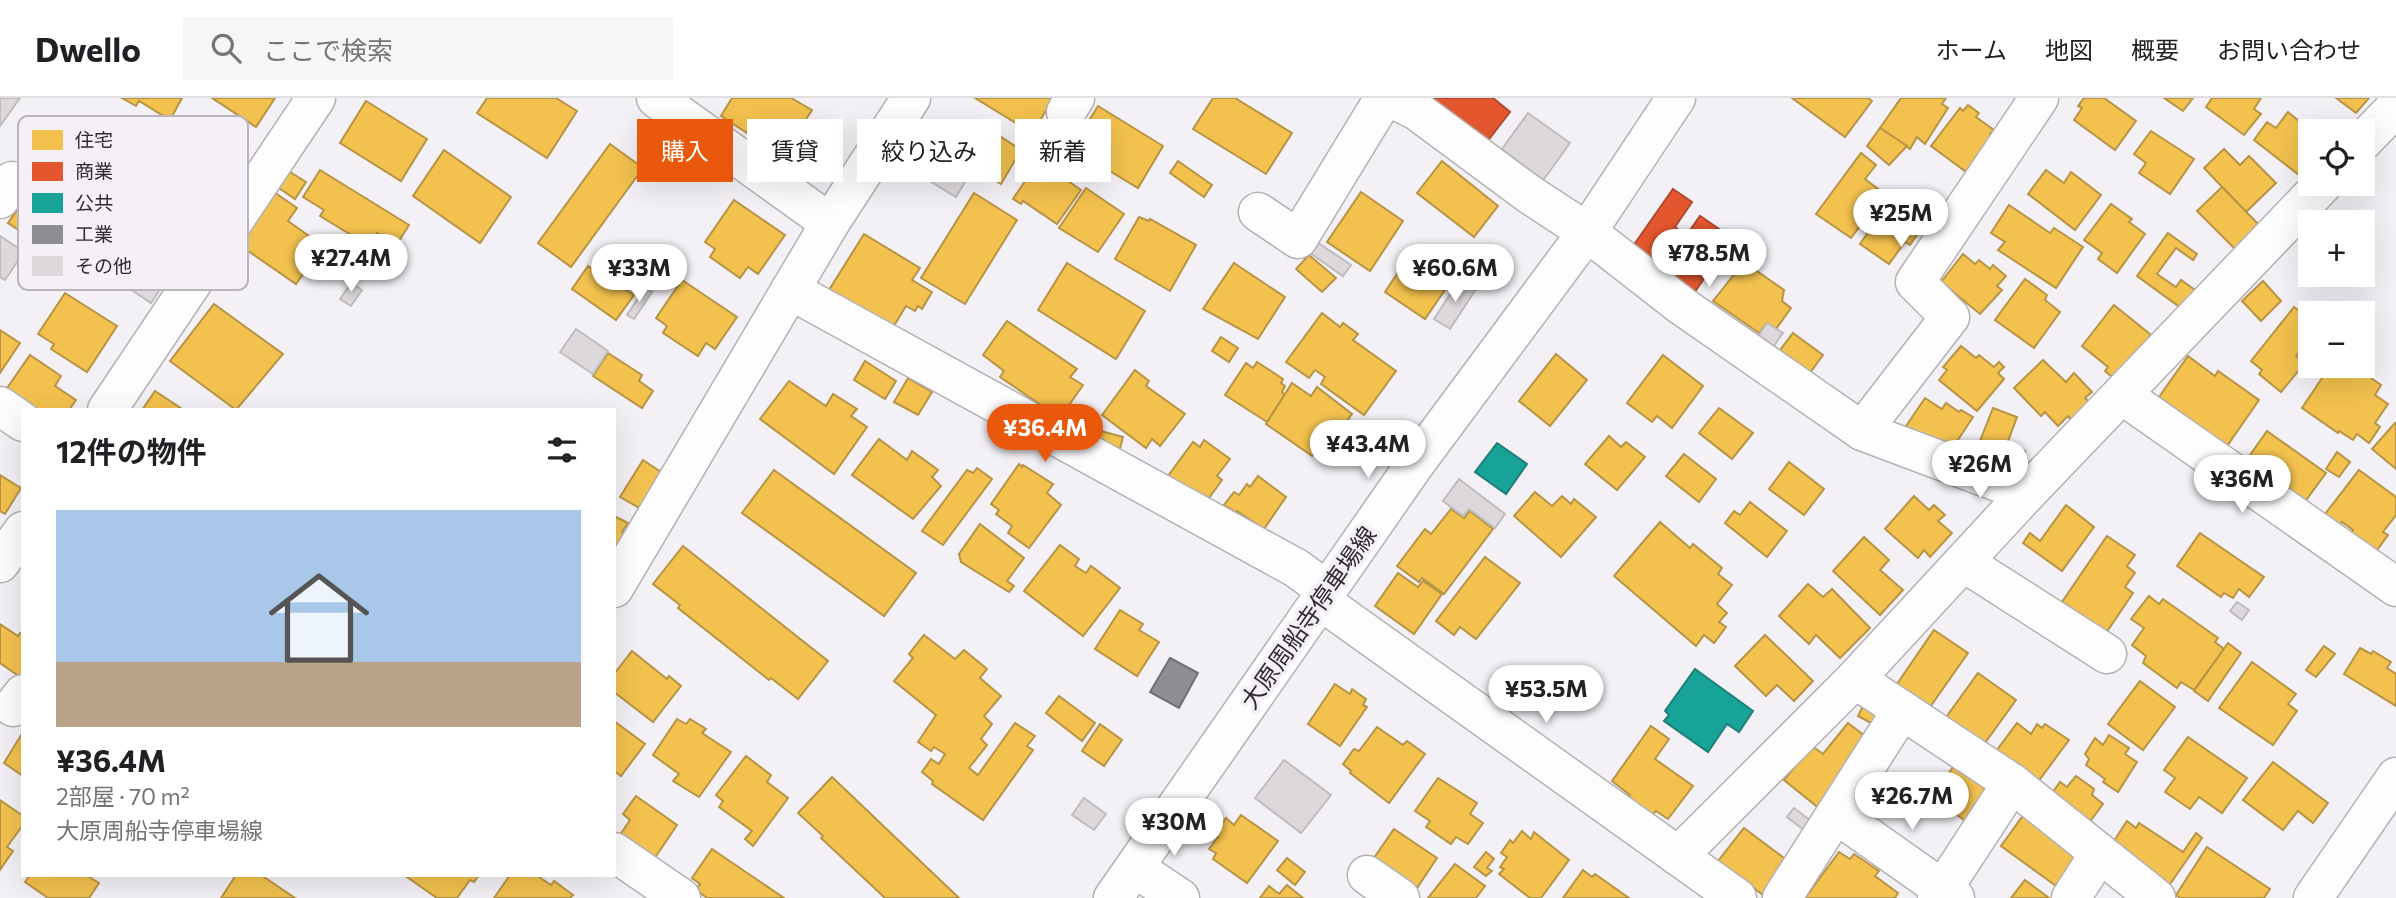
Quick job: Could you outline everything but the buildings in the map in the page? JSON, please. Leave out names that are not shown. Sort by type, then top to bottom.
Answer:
[{"type":"street","points":[[248,200],[316,98]]},
{"type":"street","points":[[656,98],[830,223]]},
{"type":"street","points":[[616,585],[830,223],[911,98]]},
{"type":"street","points":[[1258,212],[1298,239],[1384,98]]},
{"type":"street","points":[[1391,98],[1417,111],[1529,194],[1587,232],[1682,306],[1862,430],[2027,493]]},
{"type":"street","name":"大原周船寺停車場線","points":[[1124,883],[1415,464],[1587,232],[1676,98]]},
{"type":"street","points":[[1862,430],[1950,317],[1915,282],[2039,98]]},
{"type":"street","points":[[2375,129],[2396,107]]},
{"type":"street","points":[[1678,856],[1856,679],[2027,493],[2312,196]]},
{"type":"street","points":[[108,408],[187,290]]},
{"type":"street","points":[[790,290],[1296,568],[1325,596],[1737,898]]},
{"type":"street","points":[[2122,395],[2396,587]]},
{"type":"street","points":[[0,406],[21,421]]},
{"type":"street","points":[[0,563],[21,534]]},
{"type":"street","points":[[1964,562],[2107,654]]},
{"type":"street","points":[[1856,679],[2012,783],[2156,898]]},
{"type":"street","points":[[1782,898],[1902,710]]},
{"type":"street","points":[[2313,898],[2396,777]]},
{"type":"street","points":[[1836,814],[1945,895],[2012,783]]},
{"type":"street","points":[[616,853],[681,898]]},
{"type":"street","points":[[2071,898],[2099,854]]},
{"type":"street","points":[[1367,875],[1400,898]]},
{"type":"street","points":[[1124,883],[1180,898]]}]
